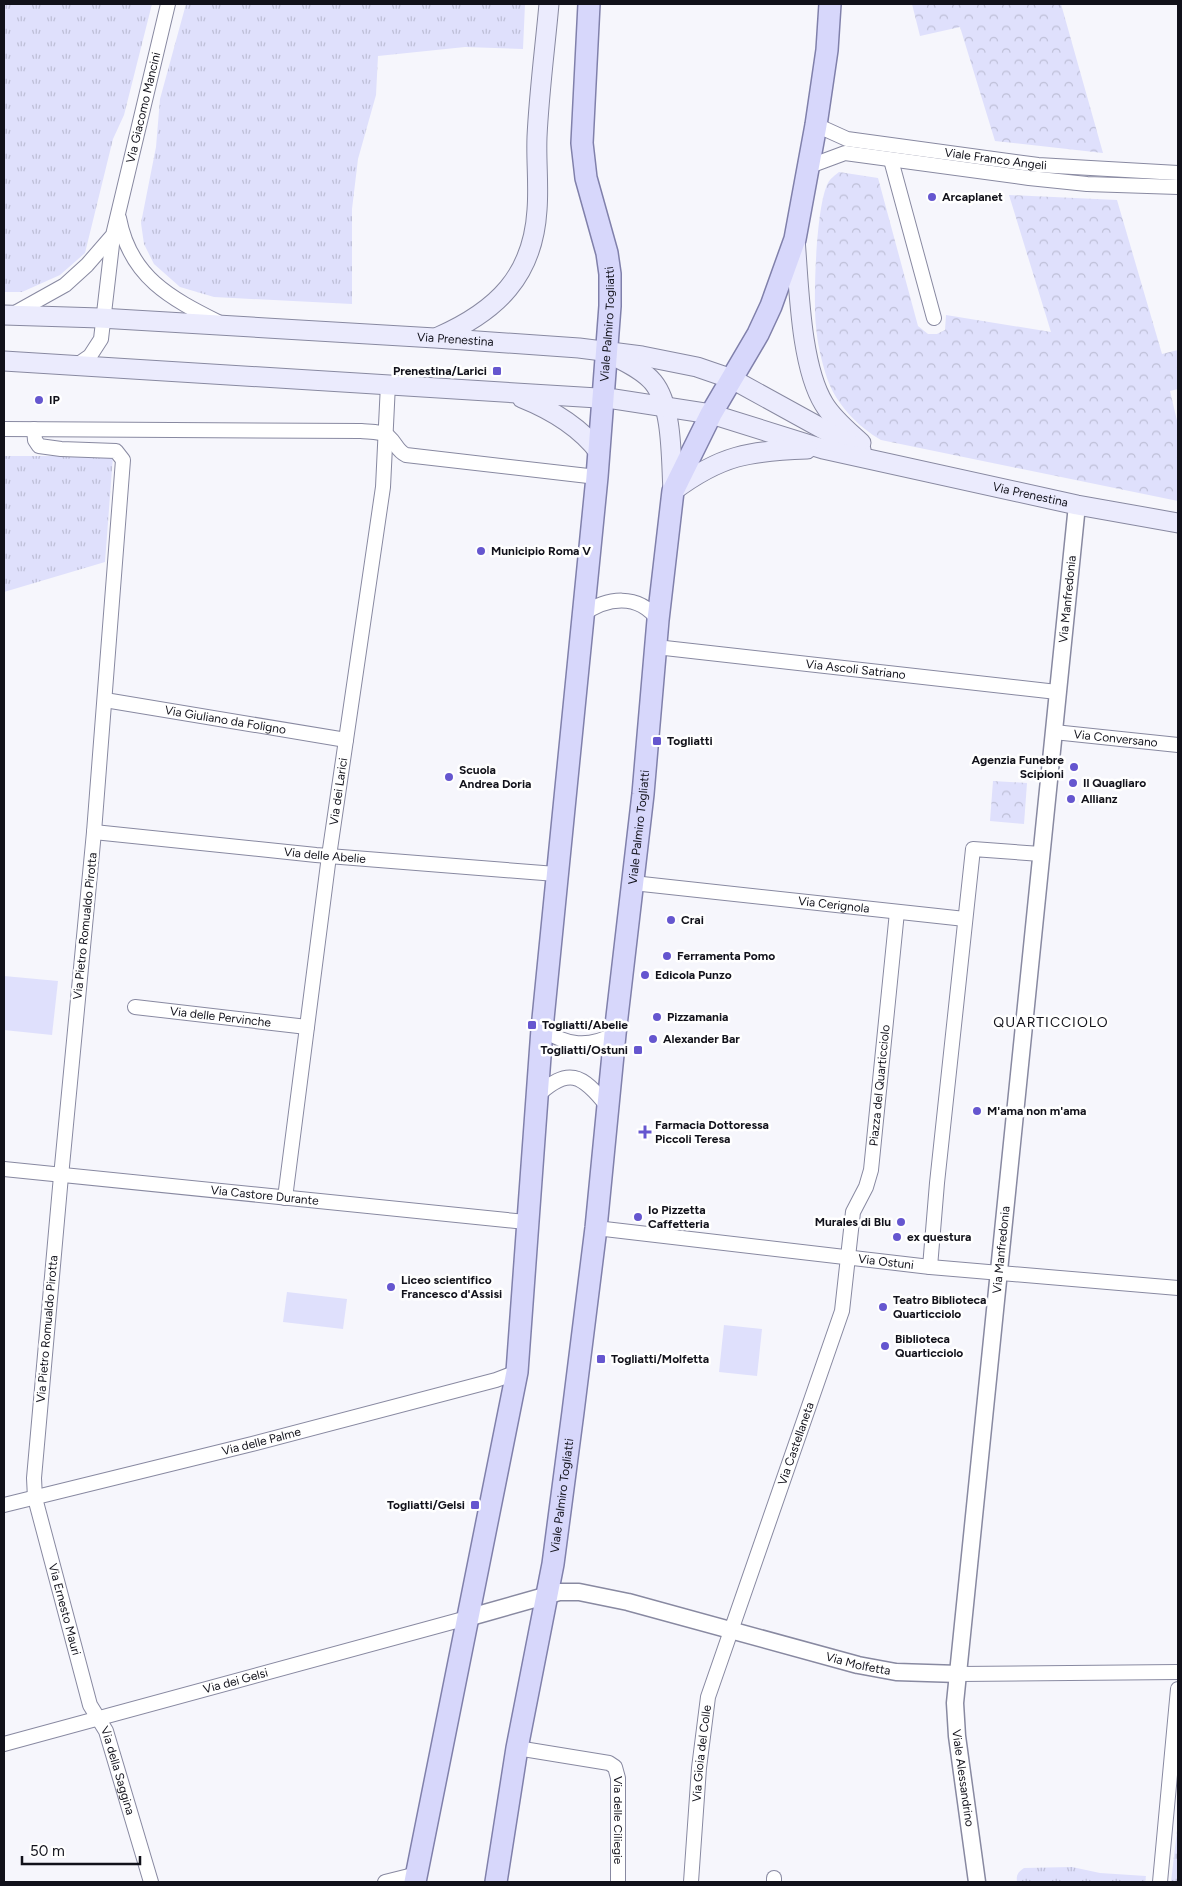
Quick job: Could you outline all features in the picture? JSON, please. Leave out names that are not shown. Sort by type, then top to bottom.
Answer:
[{"type":"main road","points":[[435,338],[461,326],[492,306],[514,282],[529,254],[537,210],[538,133],[549,4]]},
{"type":"main road","name":"Viale Palmiro Togliatti","points":[[416,1878],[517,1372],[536,1097],[556,874],[597,477],[607,351],[610,274],[603,239],[586,178],[582,143],[589,4]]},
{"type":"main road","name":"Viale Palmiro Togliatti","points":[[673,490],[711,414],[761,327],[795,239],[810,166],[827,50],[830,4]]},
{"type":"main road","points":[[795,239],[806,344],[817,390],[824,404],[837,420],[882,462]]},
{"type":"main road","name":"Via Prenestina","points":[[7,315],[435,338],[607,351],[677,362],[732,379],[882,462]]},
{"type":"main road","points":[[607,351],[649,378],[658,389],[665,406]]},
{"type":"main road","name":"Via Prenestina","points":[[4,361],[604,398],[665,406],[711,414],[824,449],[1077,505],[1178,523]]},
{"type":"main road","points":[[509,393],[565,420],[585,436],[599,452]]},
{"type":"main road","name":"Viale Palmiro Togliatti","points":[[496,1882],[518,1748],[556,1545],[596,1228],[607,1106],[643,794],[658,620],[673,490],[665,406]]},
{"type":"main road","points":[[673,490],[706,468],[733,457],[762,451],[824,449]]},
{"type":"street","name":"Via Giacomo Mancini","points":[[7,315],[66,285],[87,266],[113,235],[168,4]]},
{"type":"street","name":"Viale Franco Angeli","points":[[816,125],[847,139],[1038,165],[1178,173]]},
{"type":"street","name":"Viale Franco Angeli","points":[[810,166],[845,153],[1029,178],[1115,185],[1178,187]]},
{"type":"street","points":[[891,160],[934,318]]},
{"type":"street","points":[[1115,170],[1115,185]]},
{"type":"street","name":"Via Giacomo Mancini","points":[[118,212],[126,244],[141,271],[170,296],[227,327]]},
{"type":"street","points":[[77,365],[90,356],[101,338],[113,235]]},
{"type":"street","name":"Via dei Larici","points":[[286,1198],[329,856],[383,487],[388,384]]},
{"type":"street","points":[[4,429],[345,430],[385,434],[390,437],[399,452],[406,455],[597,477]]},
{"type":"street","name":"Via Pietro Romualdo Pirotta","points":[[34,429],[35,440],[39,446],[61,449],[116,451],[123,460],[94,832],[61,1175],[34,1498]]},
{"type":"street","name":"Via Manfredonia","points":[[959,1674],[1077,505]]},
{"type":"street","points":[[582,615],[598,605],[618,600],[638,604],[650,610],[658,620]]},
{"type":"street","name":"Via Ascoli Satriano","points":[[656,648],[1057,692]]},
{"type":"street","name":"Via Giuliano da Foligno","points":[[105,700],[346,740]]},
{"type":"street","name":"Via Conversano","points":[[1054,732],[1178,746]]},
{"type":"street","name":"Via delle Abelie","points":[[94,832],[329,856],[556,874]]},
{"type":"street","points":[[930,1267],[937,1183],[973,849],[1041,854]]},
{"type":"street","name":"Via Cerignola","points":[[633,883],[965,920]]},
{"type":"street","name":"Piazza del Quarticciolo","points":[[848,1256],[853,1212],[866,1187],[871,1170],[897,912]]},
{"type":"street","name":"Via delle Pervinche","points":[[135,1008],[307,1027]]},
{"type":"street","points":[[542,1029],[559,1040],[577,1043],[598,1042],[615,1034]]},
{"type":"street","points":[[536,1097],[557,1079],[572,1077],[589,1084],[607,1106]]},
{"type":"street","name":"Via Castore Durante","points":[[4,1169],[526,1222]]},
{"type":"street","name":"Via Ostuni","points":[[596,1228],[930,1267],[1178,1288]]},
{"type":"street","name":"Via Castellaneta","points":[[732,1630],[842,1311],[848,1256]]},
{"type":"street","name":"Via delle Palme","points":[[4,1505],[271,1439],[496,1380],[517,1372]]},
{"type":"street","name":"Via Ernesto Mauri","points":[[34,1498],[90,1705],[96,1719]]},
{"type":"street","name":"Via Molfetta","points":[[467,1618],[547,1595],[579,1592],[732,1630],[830,1658],[884,1670],[959,1674],[1178,1672]]},
{"type":"street","name":"Via dei Gelsi","points":[[4,1744],[467,1618]]},
{"type":"street","name":"Via Gioia del Colle","points":[[691,1882],[699,1768],[706,1708],[712,1685],[732,1630]]},
{"type":"street","name":"Viale Alessandrino","points":[[959,1674],[955,1703],[955,1724],[977,1882]]},
{"type":"street","points":[[1160,1882],[1178,1689]]},
{"type":"street","name":"Via della Saggina","points":[[96,1719],[106,1731],[151,1882]]},
{"type":"street","name":"Via delle Ciliegie","points":[[518,1748],[609,1763],[615,1767],[618,1778],[618,1882]]},
{"type":"street","points":[[385,1882],[416,1878]]},
{"type":"green space","points":[[4,4],[152,4],[124,115],[113,139],[85,253],[60,275],[22,292],[4,292]]},
{"type":"green space","points":[[186,4],[525,4],[523,49],[465,47],[378,56],[376,95],[358,159],[352,209],[352,304],[214,297],[180,287],[154,264],[144,244],[141,223],[156,147],[160,99]]},
{"type":"green space","points":[[912,4],[1061,4],[1103,153],[995,141],[960,27],[920,36]]},
{"type":"green space","points":[[839,172],[878,178],[918,326],[928,334],[937,334],[945,330],[946,315],[1051,332],[1009,195],[1117,200],[1162,354],[1178,350],[1178,389],[1170,391],[1178,425],[1178,501],[881,440],[848,414],[836,397],[827,378],[817,339],[815,313],[815,275],[821,211],[828,183]]},
{"type":"green space","points":[[4,456],[113,456],[105,562],[4,592]]},
{"type":"green space","points":[[993,781],[1027,783],[1024,824],[990,821]]},
{"type":"green space","points":[[4,976],[58,981],[52,1035],[4,1030]]},
{"type":"green space","points":[[287,1292],[347,1299],[343,1329],[283,1322]]},
{"type":"green space","points":[[724,1325],[762,1329],[757,1376],[719,1372]]},
{"type":"green space","points":[[1178,1822],[1178,1882],[1171,1882]]},
{"type":"green space","points":[[1072,1867],[1100,1873],[1146,1876],[1145,1882],[1017,1882],[1018,1874],[1024,1868]]},
{"type":"place","name":"Arcaplanet","points":[[932,197]]},
{"type":"place","name":"Prenestina/Larici","points":[[497,371]]},
{"type":"place","name":"IP","points":[[39,400]]},
{"type":"place","name":"Municipio Roma V","points":[[481,551]]},
{"type":"place","name":"Togliatti","points":[[657,741]]},
{"type":"place","name":"Agenzia Funebre Scipioni","points":[[1074,767]]},
{"type":"place","name":"Scuola Andrea Doria","points":[[449,777]]},
{"type":"place","name":"Il Quagliaro","points":[[1073,783]]},
{"type":"place","name":"Allianz","points":[[1071,799]]},
{"type":"place","name":"Crai","points":[[671,920]]},
{"type":"place","name":"Ferramenta Pomo","points":[[667,956]]},
{"type":"place","name":"Edicola Punzo","points":[[645,975]]},
{"type":"place","name":"Pizzamania","points":[[657,1017]]},
{"type":"place","name":"Togliatti/Abelie","points":[[532,1025]]},
{"type":"place","name":"Alexander Bar","points":[[653,1039]]},
{"type":"place","name":"Togliatti/Ostuni","points":[[638,1050]]},
{"type":"place","name":"M'ama non m'ama","points":[[977,1111]]},
{"type":"place","name":"Farmacia Dottoressa Piccoli Teresa","points":[[645,1132]]},
{"type":"place","name":"Io Pizzetta Caffetteria","points":[[638,1217]]},
{"type":"place","name":"Murales di Blu","points":[[901,1222]]},
{"type":"place","name":"ex questura","points":[[897,1237]]},
{"type":"place","name":"Liceo scientifico Francesco d'Assisi","points":[[391,1287]]},
{"type":"place","name":"Teatro Biblioteca Quarticciolo","points":[[883,1307]]},
{"type":"place","name":"Biblioteca Quarticciolo","points":[[885,1346]]},
{"type":"place","name":"Togliatti/Molfetta","points":[[601,1359]]},
{"type":"place","name":"Togliatti/Gelsi","points":[[475,1505]]},
{"type":"district","name":"QUARTICCIOLO","points":[[1051,1022]]}]
